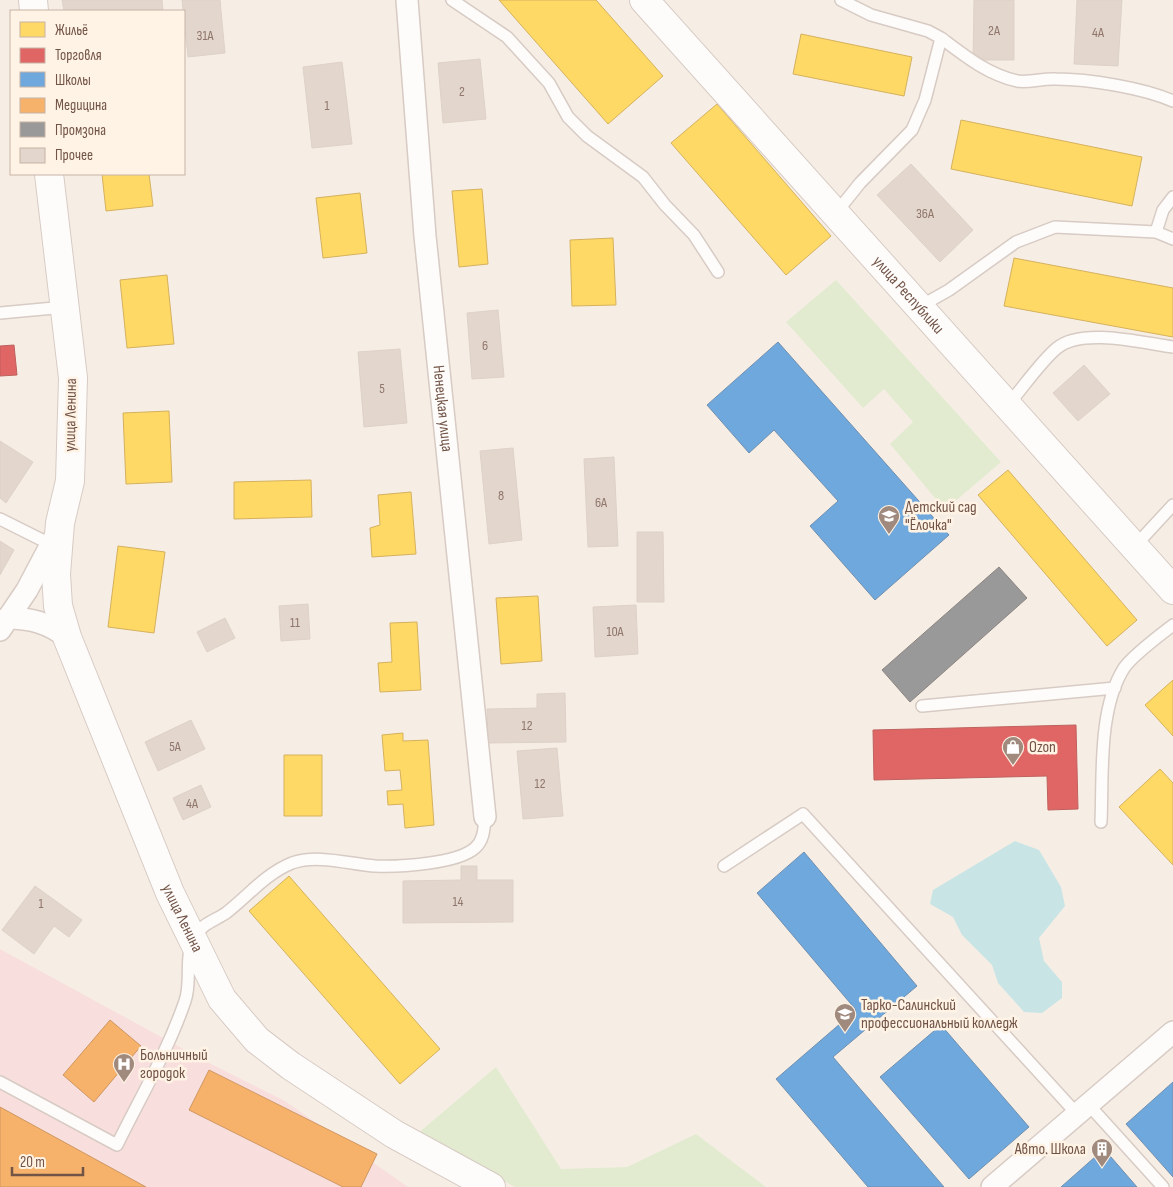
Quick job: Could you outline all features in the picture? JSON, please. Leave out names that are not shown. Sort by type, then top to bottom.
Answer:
[{"type":"street","name":"Ненецкая улица","points":[[407,0],[425,236],[485,817]]},
{"type":"street","name":"улица Республики","points":[[644,0],[1173,590]]},
{"type":"street","name":"улица Ленина","points":[[4,624],[27,590],[56,534],[70,481],[72,378],[49,175]]},
{"type":"street","name":"улица Ленина","points":[[56,534],[58,606],[67,637],[170,893],[222,999],[257,1040],[291,1066],[394,1134],[491,1187]]},
{"type":"street","points":[[4,624],[24,618],[40,621],[67,637]]},
{"type":"street","points":[[992,1187],[1173,1032]]},
{"type":"lane","points":[[452,0],[507,37],[550,83],[568,117],[586,136],[643,177],[665,205],[694,235],[718,272]]},
{"type":"lane","points":[[841,0],[871,15],[928,31],[941,38],[979,68],[1019,81],[1056,79],[1075,81],[1158,95],[1173,101]]},
{"type":"lane","points":[[836,213],[860,183],[912,130],[925,100],[941,38]]},
{"type":"lane","points":[[1156,232],[1163,210],[1173,197]]},
{"type":"lane","points":[[920,307],[949,290],[1016,242],[1055,227],[1156,232],[1173,239]]},
{"type":"lane","points":[[0,313],[65,307]]},
{"type":"lane","points":[[1007,406],[1057,347],[1072,340],[1106,337],[1173,347]]},
{"type":"lane","points":[[1134,546],[1173,505]]},
{"type":"lane","points":[[0,518],[56,534]]},
{"type":"lane","points":[[1101,822],[1105,731],[1115,688],[1125,667],[1173,626]]},
{"type":"lane","points":[[922,706],[1115,688]]},
{"type":"lane","points":[[724,866],[803,814],[1083,1109],[1163,1187]]},
{"type":"lane","points":[[0,1082],[117,1145],[176,1026],[186,999],[187,972],[193,938],[208,922],[225,913],[261,881],[293,863],[323,860],[376,866],[452,859],[475,849],[484,834],[485,817]]},
{"type":"shaded area","name":"Больничный городок","points":[[0,949],[211,1064],[285,1101],[408,1187],[0,1187]]},
{"type":"green space","points":[[836,280],[1001,462],[945,510],[890,444],[913,422],[884,389],[863,408],[786,322]]},
{"type":"green space","points":[[496,1067],[561,1169],[627,1167],[696,1134],[766,1187],[515,1187],[416,1135]]},
{"type":"water","points":[[1015,841],[1039,850],[1061,887],[1065,906],[1039,938],[1044,961],[1062,982],[1062,998],[1042,1013],[1024,1012],[998,983],[992,965],[962,935],[953,917],[930,904],[933,890]]},
{"type":"building: Жильё","points":[[499,0],[596,0],[663,76],[608,124]]},
{"type":"building: Жильё","points":[[801,34],[912,57],[904,96],[793,74]]},
{"type":"building: Жильё","points":[[717,104],[831,236],[786,275],[671,143]]},
{"type":"building: Жильё","points":[[961,120],[1142,157],[1132,206],[951,169]]},
{"type":"building: Жильё","points":[[102,175],[149,175],[153,206],[106,211]]},
{"type":"building: Жильё","points":[[482,189],[488,264],[459,267],[452,191]]},
{"type":"building: Жильё","points":[[360,193],[367,253],[323,258],[316,198]]},
{"type":"building: Жильё","points":[[613,238],[616,305],[572,306],[570,240]]},
{"type":"building: Жильё","points":[[1014,258],[1173,288],[1173,337],[1004,306]]},
{"type":"building: Жильё","points":[[167,275],[174,344],[127,348],[120,280]]},
{"type":"building: Жильё","points":[[169,411],[172,482],[126,484],[123,413]]},
{"type":"building: Жильё","points":[[1008,470],[1137,620],[1107,646],[978,495]]},
{"type":"building: Жильё","points":[[311,480],[312,517],[234,519],[234,482]]},
{"type":"building: Жильё","points":[[411,492],[416,554],[372,557],[370,528],[380,525],[378,495]]},
{"type":"building: Жильё","points":[[118,546],[165,552],[154,633],[108,627]]},
{"type":"building: Жильё","points":[[538,596],[542,661],[501,664],[496,598]]},
{"type":"building: Жильё","points":[[417,622],[421,690],[380,692],[378,663],[392,662],[390,623]]},
{"type":"building: Жильё","points":[[1173,680],[1173,736],[1145,705]]},
{"type":"building: Жильё","points":[[403,733],[403,741],[428,740],[434,825],[405,828],[403,804],[388,805],[387,791],[402,790],[400,770],[385,771],[382,735]]},
{"type":"building: Жильё","points":[[284,755],[322,755],[322,816],[284,816]]},
{"type":"building: Жильё","points":[[1160,769],[1173,783],[1173,865],[1119,807]]},
{"type":"building: Жильё","points":[[289,876],[440,1049],[400,1084],[249,911]]},
{"type":"building: Торговля","points":[[14,345],[17,375],[0,376],[0,346]]},
{"type":"building: Торговля","points":[[1076,725],[1078,809],[1048,810],[1047,776],[874,780],[873,730]]},
{"type":"building: Школы","points":[[778,342],[949,535],[875,600],[810,526],[838,501],[774,430],[749,453],[707,405]]},
{"type":"building: Школы","name":"Тарко-Салинский профессиональный колледж","points":[[804,852],[917,986],[833,1057],[944,1187],[868,1187],[776,1079],[856,1010],[757,893]]},
{"type":"building: Школы","points":[[941,1025],[1029,1127],[969,1179],[880,1077]]},
{"type":"building: Школы","points":[[1173,1082],[1173,1177],[1126,1124]]},
{"type":"building: Школы","name":"Авто. Школа","points":[[1104,1149],[1137,1187],[1061,1187]]},
{"type":"building: Медицина","points":[[110,1020],[141,1046],[94,1102],[63,1075]]},
{"type":"building: Медицина","points":[[209,1070],[377,1154],[361,1187],[343,1187],[189,1110]]},
{"type":"building: Медицина","points":[[0,1107],[146,1187],[0,1187]]},
{"type":"building: Промзона","points":[[999,567],[1027,598],[910,702],[882,670]]},
{"type":"building: Прочее","points":[[62,0],[162,0],[163,10],[64,10]]},
{"type":"building: Прочее","points":[[182,0],[220,0],[225,53],[188,57],[185,10],[183,10]]},
{"type":"building: Прочее","points":[[974,0],[1014,0],[1014,60],[973,60]]},
{"type":"building: Прочее","points":[[1077,0],[1122,0],[1118,66],[1074,64]]},
{"type":"building: Прочее","points":[[480,59],[486,119],[443,123],[438,63]]},
{"type":"building: Прочее","points":[[342,62],[352,144],[312,148],[303,67]]},
{"type":"building: Прочее","points":[[911,164],[973,230],[940,262],[877,195]]},
{"type":"building: Прочее","points":[[498,310],[504,377],[472,379],[467,313]]},
{"type":"building: Прочее","points":[[400,349],[407,423],[364,427],[358,352]]},
{"type":"building: Прочее","points":[[1084,365],[1110,394],[1078,421],[1053,393]]},
{"type":"building: Прочее","points":[[0,441],[33,462],[6,503],[0,498]]},
{"type":"building: Прочее","points":[[513,448],[522,540],[489,544],[480,451]]},
{"type":"building: Прочее","points":[[614,457],[618,546],[588,547],[584,459]]},
{"type":"building: Прочее","points":[[637,532],[663,532],[664,602],[637,602]]},
{"type":"building: Прочее","points":[[0,541],[14,550],[0,575]]},
{"type":"building: Прочее","points":[[308,604],[310,639],[281,641],[279,606]]},
{"type":"building: Прочее","points":[[636,605],[638,654],[595,657],[593,607]]},
{"type":"building: Прочее","points":[[225,618],[235,638],[207,652],[197,632]]},
{"type":"building: Прочее","points":[[565,693],[566,742],[488,743],[487,709],[537,708],[537,694]]},
{"type":"building: Прочее","points":[[191,720],[205,749],[158,771],[145,742]]},
{"type":"building: Прочее","points":[[557,748],[563,816],[523,819],[517,751]]},
{"type":"building: Прочее","points":[[201,785],[211,807],[183,820],[173,798]]},
{"type":"building: Прочее","points":[[461,866],[477,866],[477,880],[513,880],[513,922],[403,923],[403,881],[461,880]]},
{"type":"building: Прочее","points":[[35,886],[82,920],[69,937],[54,926],[34,954],[2,930]]},
{"type":"place","name":"Детский сад \"Ёлочка\"","points":[[889,535]]},
{"type":"place","name":"Ozon","points":[[1013,766]]},
{"type":"place","name":"Тарко-Салинский профессиональный колледж","points":[[845,1033]]},
{"type":"place","name":"Больничный городок","points":[[124,1083]]},
{"type":"place","name":"Авто. Школа","points":[[1102,1168]]}]
